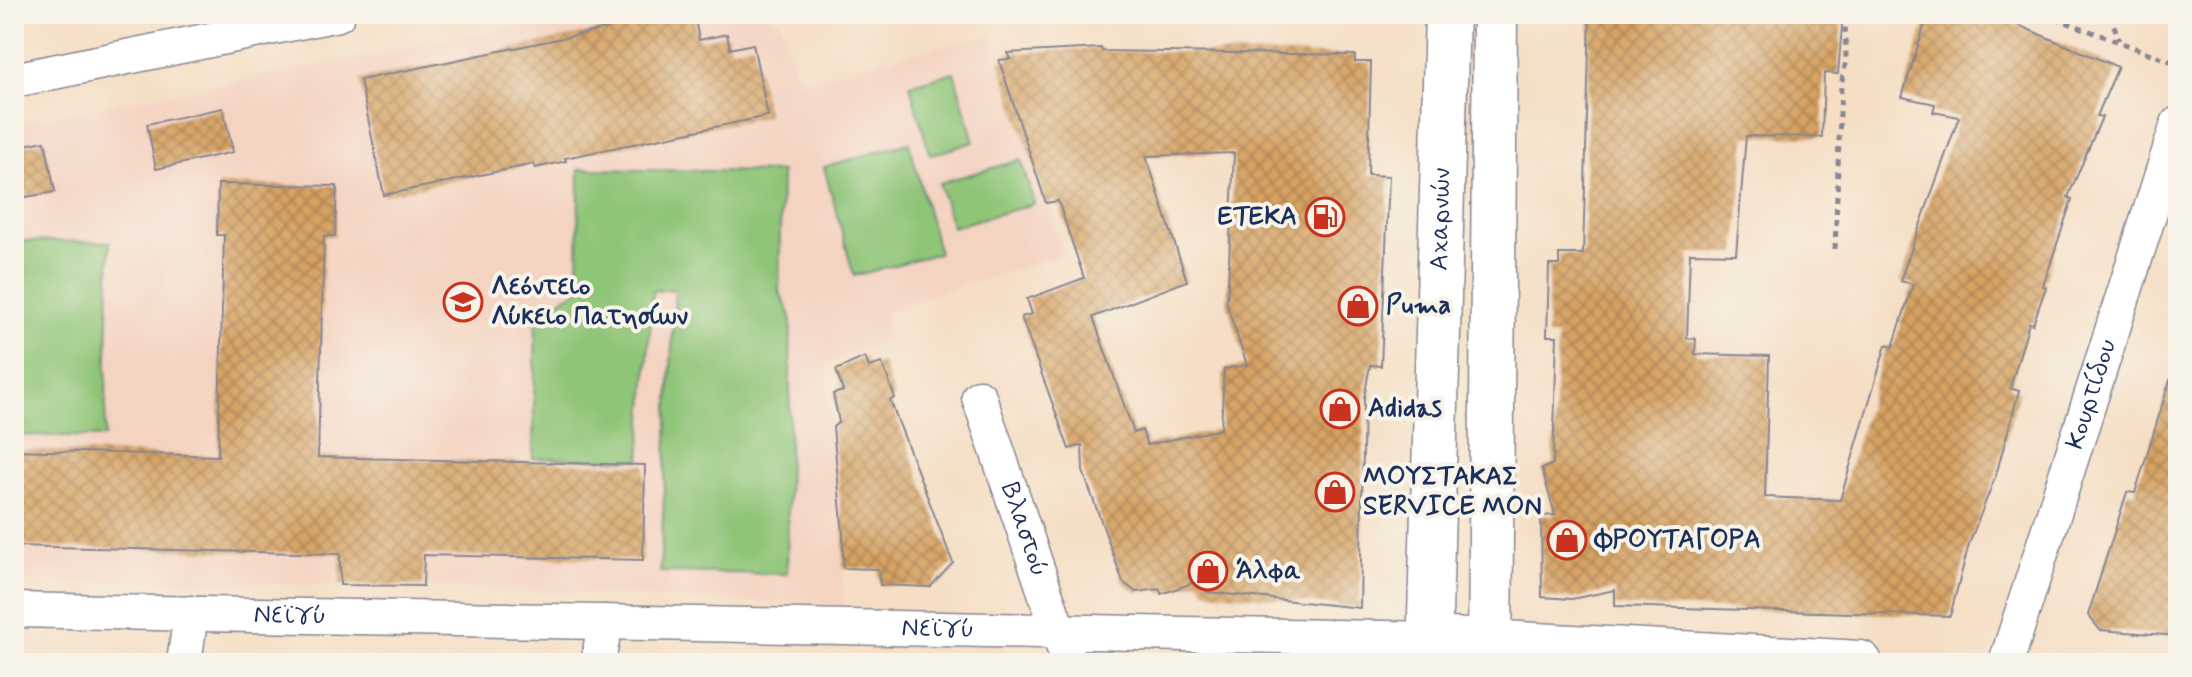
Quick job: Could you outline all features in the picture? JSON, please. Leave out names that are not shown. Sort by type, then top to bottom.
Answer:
[{"type":"main road","name":"Αχαρνών","points":[[1431,651],[1447,14]]},
{"type":"main road","name":"Αχαρνών","points":[[1489,652],[1495,14]]},
{"type":"main road","name":"Νεϊγύ","points":[[1431,651],[1860,663]]},
{"type":"street","points":[[14,80],[338,14]]},
{"type":"street","name":"Κουρτίδου","points":[[2006,663],[2178,124]]},
{"type":"street","name":"Βλαστού","points":[[979,397],[1069,663]]},
{"type":"street","name":"Νεϊγύ","points":[[14,610],[1058,631],[1431,651]]},
{"type":"street","points":[[184,663],[191,613]]},
{"type":"street","points":[[598,663],[605,622]]},
{"type":"path","points":[[1835,249],[1841,85],[1846,61],[1845,14]]},
{"type":"path","points":[[2044,14],[2178,64]]},
{"type":"path","points":[[2110,14],[2119,41]]},
{"type":"shaded area","name":"Λεόντειο Λύκειο Πατησίων","points":[[585,14],[766,14],[780,21],[798,82],[990,34],[1063,254],[942,291],[884,313],[890,340],[826,362],[843,534],[843,606],[423,586],[14,581],[14,124]]},
{"type":"green space","points":[[954,72],[974,142],[930,155],[910,85]]},
{"type":"green space","points":[[909,143],[939,253],[854,276],[824,167]]},
{"type":"green space","points":[[1021,160],[1034,204],[952,227],[939,183]]},
{"type":"green space","points":[[579,169],[781,172],[779,291],[791,316],[787,574],[660,572],[675,289],[653,291],[640,460],[533,458],[536,314],[578,290]]},
{"type":"green space","points":[[14,241],[110,242],[105,437],[14,435]]},
{"type":"building","points":[[678,14],[694,14],[699,40],[727,34],[730,49],[753,44],[768,116],[565,158],[566,161],[535,168],[534,164],[384,195],[360,80]]},
{"type":"building","points":[[1590,14],[1843,14],[1838,74],[1824,73],[1822,137],[1746,136],[1736,254],[1690,253],[1687,338],[1696,339],[1695,354],[1769,356],[1765,497],[1840,500],[1886,345],[1893,347],[1913,284],[1900,281],[1959,117],[1933,112],[1935,104],[1902,97],[1928,14],[2018,14],[2015,24],[2118,67],[2097,116],[2102,117],[2068,197],[2072,199],[2043,286],[2046,287],[2033,324],[2029,323],[2010,388],[2019,391],[1996,475],[1969,544],[1950,616],[1615,606],[1615,590],[1572,599],[1542,597],[1541,516],[1555,515],[1542,469],[1553,464],[1557,336],[1547,336],[1549,265],[1559,265],[1559,254],[1583,254]]},
{"type":"building","points":[[1101,48],[1102,51],[1355,55],[1355,62],[1371,62],[1368,175],[1389,176],[1381,366],[1370,365],[1364,398],[1360,608],[1207,592],[1198,581],[1161,594],[1160,589],[1136,592],[1123,582],[1083,471],[1082,445],[1069,449],[1021,317],[1032,314],[1027,299],[1084,278],[1058,201],[1046,203],[999,60],[1010,59],[1007,53]],"holes":[[[1234,153],[1227,305],[1247,365],[1224,369],[1221,429],[1147,445],[1142,430],[1134,433],[1093,317],[1187,281],[1146,156]]]},
{"type":"building","points":[[223,108],[233,152],[156,169],[147,124]]},
{"type":"building","points":[[45,141],[55,192],[14,199],[14,147]]},
{"type":"building","points":[[218,184],[337,186],[335,236],[324,236],[318,457],[645,465],[643,560],[424,555],[423,586],[340,585],[340,554],[14,546],[14,450],[218,456],[224,235],[217,235]]},
{"type":"building","points":[[865,357],[869,367],[882,363],[895,398],[890,400],[953,563],[930,587],[880,585],[878,569],[843,568],[843,534],[833,427],[839,422],[833,394],[843,391],[836,370]]},
{"type":"building","points":[[2170,380],[2178,381],[2178,636],[2100,630],[2088,615],[2127,492],[2135,493]]},
{"type":"place","name":"ΕΤΕΚΑ","points":[[1325,217]]},
{"type":"place","name":"Λεόντειο Λύκειο Πατησίων","points":[[463,302]]},
{"type":"place","name":"Puma","points":[[1358,306]]},
{"type":"place","name":"Adidas","points":[[1340,409]]},
{"type":"place","name":"ΜΟΥΣΤΑΚΑΣ SERVICE ΜΟΝ","points":[[1335,492]]},
{"type":"place","name":"ΦΡΟΥΤΑΓΟΡΑ","points":[[1567,540]]},
{"type":"place","name":"Άλφα","points":[[1208,571]]}]
